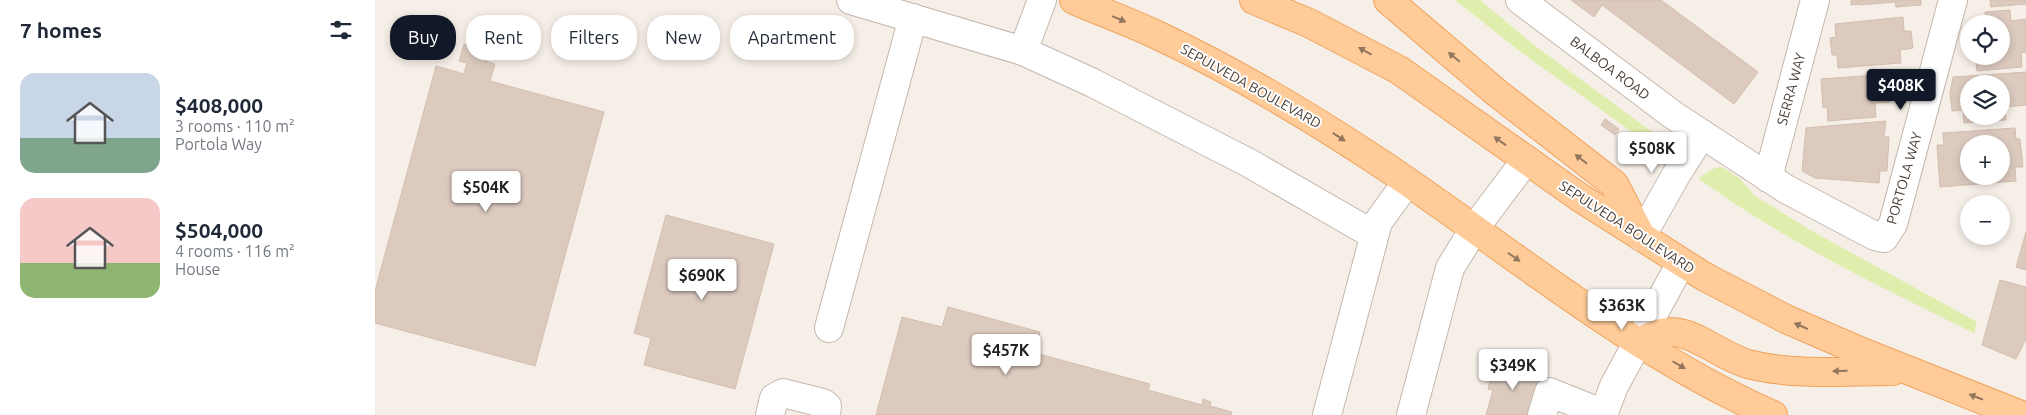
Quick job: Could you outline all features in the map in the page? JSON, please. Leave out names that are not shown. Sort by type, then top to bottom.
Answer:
[{"type":"main road","name":"SEPULVEDA BOULEVARD","points":[[1074,0],[1157,35],[1302,113],[1407,182],[1640,342],[1741,401],[1773,415]]},
{"type":"main road","name":"SEPULVEDA BOULEVARD","points":[[1254,0],[1355,45],[1399,70],[1526,160],[1681,263],[1786,319],[1907,370],[2022,415]]},
{"type":"main road","points":[[1388,0],[1497,93],[1614,184],[1641,237]]},
{"type":"main road","points":[[1640,342],[1660,331],[1671,330],[1691,336],[1742,362],[1756,365],[1815,371],[1907,370]]},
{"type":"street","points":[[851,0],[1023,51],[1093,83],[1249,163],[1374,235]]},
{"type":"street","points":[[1023,51],[1042,0]]},
{"type":"street","name":"BALBOA ROAD","points":[[1519,0],[1673,115],[1768,178],[1875,236],[1884,238]]},
{"type":"street","name":"SERRA WAY","points":[[1768,178],[1815,0]]},
{"type":"street","name":"PORTOLA WAY","points":[[1884,238],[1893,224],[1953,0]]},
{"type":"street","points":[[829,328],[913,18]]},
{"type":"street","points":[[1641,237],[1675,175],[1702,134]]},
{"type":"street","points":[[1411,415],[1450,268],[1474,229],[1526,160]]},
{"type":"street","points":[[1327,415],[1378,222],[1407,182]]},
{"type":"street","points":[[1543,415],[1549,392],[1604,414],[1614,386],[1640,342],[1681,263]]},
{"type":"street","points":[[770,415],[774,398],[783,393],[823,403],[827,406],[826,415]]},
{"type":"street","points":[[2022,415],[2026,408]]},
{"type":"green space","points":[[1455,0],[1480,0],[1534,45],[1655,134],[1663,142],[1664,155],[1518,50]]},
{"type":"green space","points":[[1722,167],[1739,178],[1755,196],[1812,231],[1977,322],[1974,333],[1833,262],[1730,201],[1698,178],[1715,168]]},
{"type":"building","points":[[1571,0],[1661,0],[1758,72],[1734,104],[1602,5],[1594,17]]},
{"type":"building","points":[[1851,0],[1921,0],[1921,5],[1896,7],[1895,2],[1851,5]]},
{"type":"building","points":[[1990,0],[2026,0],[2026,4],[1991,7]]},
{"type":"building","points":[[2010,10],[2011,21],[2026,19],[2026,52],[2021,53],[2022,67],[1977,71],[1976,65],[2010,65],[2010,15],[1985,15],[1985,12]]},
{"type":"building","points":[[1903,17],[1904,31],[1911,31],[1913,48],[1900,50],[1901,63],[1838,68],[1837,55],[1832,55],[1830,38],[1836,37],[1835,24]]},
{"type":"building","points":[[464,44],[466,45],[466,60],[485,60],[495,64],[490,81],[604,112],[535,366],[375,323],[375,291],[436,66],[464,74],[467,63],[459,61]]},
{"type":"building","points":[[2026,72],[2026,105],[2010,107],[2010,75],[1982,75]]},
{"type":"building","points":[[1888,74],[1889,91],[1892,91],[1892,98],[1890,98],[1890,102],[1875,103],[1876,117],[1828,121],[1827,107],[1823,108],[1821,79]]},
{"type":"building","points":[[1953,77],[1960,77],[1960,110],[1952,111],[1950,93]]},
{"type":"building","points":[[1605,119],[1619,129],[1615,135],[1601,125]]},
{"type":"building","points":[[1886,121],[1884,137],[1889,137],[1887,171],[1880,171],[1879,183],[1815,178],[1802,171],[1806,128]]},
{"type":"building","points":[[2015,128],[2016,139],[2020,139],[2023,167],[2015,167],[2016,181],[2010,181],[2010,135],[1960,135],[1960,185],[1965,185],[1940,187],[1937,145],[1944,145],[1943,133]]},
{"type":"building","points":[[666,215],[774,244],[735,389],[644,365],[651,338],[634,333]]},
{"type":"building","points":[[2026,232],[2026,270],[2016,267]]},
{"type":"building","points":[[2000,280],[2026,287],[2026,339],[2016,359],[1982,345]]},
{"type":"building","points":[[948,307],[1040,332],[1035,353],[1150,384],[1148,390],[1202,405],[1203,399],[1211,402],[1210,406],[1232,412],[1231,415],[876,415],[902,317],[942,327]]},
{"type":"building","points":[[1503,362],[1519,366],[1518,370],[1541,374],[1535,402],[1532,402],[1529,413],[1533,415],[1486,415],[1493,390],[1488,389],[1490,380],[1495,382],[1496,378],[1492,377],[1496,365],[1500,366]]}]
